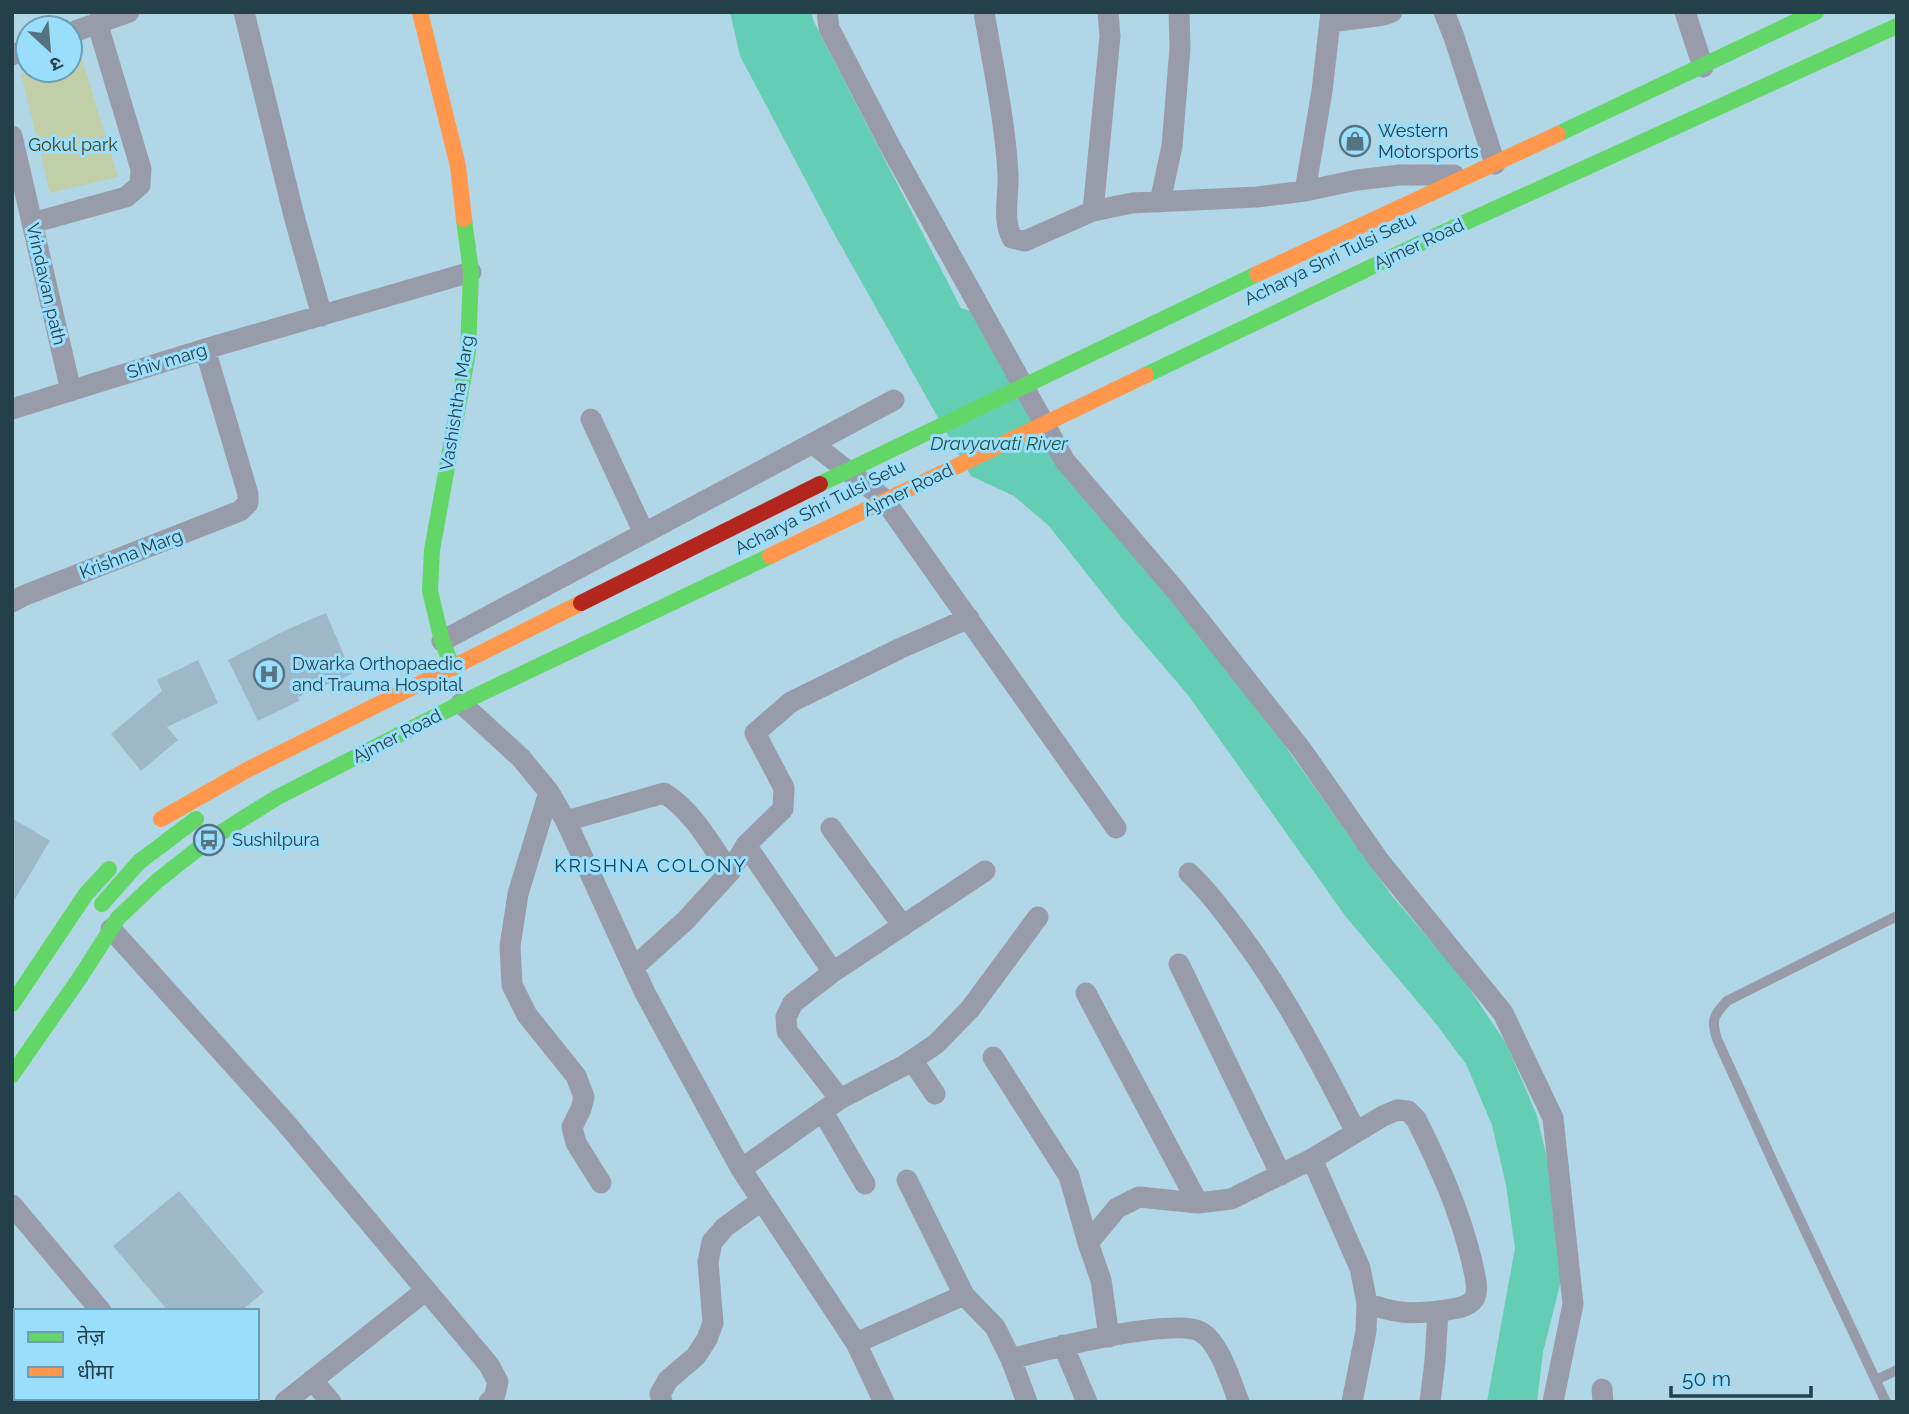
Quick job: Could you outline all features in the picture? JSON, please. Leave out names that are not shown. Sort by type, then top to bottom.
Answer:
[{"type":"main road","name":"Vashishtha Marg","points":[[420,12],[458,166],[471,272],[468,352],[432,550],[430,591],[442,642],[453,668]]},
{"type":"main road","name":"Ajmer Road","points":[[151,828],[159,820],[247,770],[722,532],[1083,358],[1816,12]]},
{"type":"main road","name":"Ajmer Road","points":[[12,1075],[104,921],[118,918],[157,881],[209,840],[276,799],[461,703],[1442,233],[1897,26]]},
{"type":"main road","points":[[1021,408],[1045,396]]},
{"type":"main road","name":"Acharya Shri Tulsi Setu","points":[[853,490],[876,478]]},
{"type":"main road","points":[[368,733],[580,629]]},
{"type":"main road","points":[[104,921],[104,903],[139,862],[209,813]]},
{"type":"main road","points":[[12,1004],[86,894],[116,861]]},
{"type":"street","points":[[84,27],[129,12]]},
{"type":"street","points":[[244,12],[294,216],[323,316]]},
{"type":"street","points":[[827,12],[829,28],[890,146],[1065,461],[1194,613],[1301,749],[1380,862],[1503,1013],[1553,1118],[1573,1304],[1553,1402]]},
{"type":"street","points":[[984,12],[1003,128],[1008,175],[1006,227],[1012,239],[1025,241],[1093,211],[1132,204],[1257,197],[1401,175],[1470,175]]},
{"type":"street","points":[[1093,211],[1110,37],[1108,12]]},
{"type":"street","points":[[1160,202],[1172,146],[1180,48],[1180,12]]},
{"type":"street","points":[[1305,191],[1331,17],[1384,15],[1392,12]]},
{"type":"street","points":[[1444,12],[1495,164]]},
{"type":"street","points":[[1685,12],[1703,67]]},
{"type":"street","points":[[32,223],[126,197],[140,185],[141,169],[97,22]]},
{"type":"street","name":"Vrindavan path","points":[[12,136],[71,391]]},
{"type":"street","name":"Shiv marg","points":[[12,409],[205,348],[471,272]]},
{"type":"street","name":"Krishna Marg","points":[[12,602],[240,511],[248,503],[248,495],[205,348]]},
{"type":"street","points":[[442,642],[894,400]]},
{"type":"street","points":[[591,419],[644,533]]},
{"type":"street","points":[[813,444],[883,498],[1116,828]]},
{"type":"street","points":[[634,967],[685,922],[730,872],[746,845],[783,809],[784,788],[755,733],[791,702],[969,618]]},
{"type":"street","points":[[461,703],[521,758],[549,792],[566,821],[645,993],[741,1169],[856,1343],[884,1402]]},
{"type":"street","points":[[549,792],[518,894],[510,946],[512,985],[527,1015],[576,1076],[584,1097],[572,1127],[576,1143],[601,1183]]},
{"type":"street","points":[[566,821],[664,793],[674,799],[697,825],[730,872]]},
{"type":"street","points":[[831,828],[903,926]]},
{"type":"street","points":[[746,845],[833,972]]},
{"type":"street","points":[[840,1099],[787,1031],[786,1017],[793,1003],[833,972],[985,871]]},
{"type":"street","points":[[1189,873],[1210,893],[1284,997],[1317,1054],[1356,1132]]},
{"type":"street","points":[[741,1169],[840,1099],[936,1044],[970,1009],[1038,917]]},
{"type":"street","points":[[104,921],[285,1122],[489,1365],[498,1382],[494,1398],[489,1402]]},
{"type":"street","points":[[1179,964],[1281,1175]]},
{"type":"street","points":[[1086,993],[1198,1203]]},
{"type":"street","points":[[993,1058],[1069,1176],[1101,1280],[1109,1337]]},
{"type":"street","points":[[912,1060],[934,1094]]},
{"type":"street","points":[[1088,1243],[1117,1208],[1139,1198],[1198,1203],[1231,1199],[1312,1159],[1390,1113],[1397,1110],[1408,1111],[1416,1119],[1450,1191],[1464,1229],[1476,1293],[1473,1301],[1461,1308],[1413,1314],[1389,1311],[1367,1303]]},
{"type":"street","points":[[823,1112],[864,1184]]},
{"type":"street","points":[[1312,1159],[1360,1268],[1367,1303],[1366,1331],[1352,1402]]},
{"type":"street","points":[[907,1180],[964,1295],[995,1327],[1011,1359],[1027,1402]]},
{"type":"street","points":[[662,1402],[660,1394],[668,1380],[696,1356],[713,1323],[708,1262],[712,1242],[725,1227],[761,1201]]},
{"type":"street","points":[[12,1205],[100,1309]]},
{"type":"street","points":[[285,1402],[425,1291]]},
{"type":"street","points":[[856,1343],[964,1295]]},
{"type":"street","points":[[1430,1402],[1438,1311]]},
{"type":"street","points":[[1011,1359],[1063,1345],[1171,1326],[1200,1331],[1218,1349],[1239,1402]]},
{"type":"street","points":[[1063,1345],[1087,1402]]},
{"type":"street","points":[[313,1380],[331,1402]]},
{"type":"lane","points":[[1886,1402],[1772,1160],[1713,1026],[1715,1013],[1727,1001],[1897,916]]},
{"type":"lane","points":[[1876,1380],[1897,1370]]},
{"type":"green space","name":"Gokul park","points":[[84,66],[118,177],[50,193],[23,84],[84,84]]},
{"type":"water","name":"Dravyavati River","points":[[730,12],[811,12],[961,308],[970,311],[1044,439],[1212,649],[1392,896],[1461,976],[1507,1045],[1537,1116],[1550,1171],[1562,1277],[1543,1352],[1537,1402],[1487,1402],[1515,1248],[1506,1185],[1492,1125],[1466,1064],[1433,1020],[1346,917],[1188,695],[1121,617],[1049,526],[1014,496],[971,476],[831,228],[740,56]]},
{"type":"building","points":[[326,613],[352,674],[298,697],[299,701],[258,721],[228,660]]},
{"type":"building","points":[[198,660],[218,703],[167,727],[178,740],[141,771],[111,734],[162,691],[157,680]]},
{"type":"building","points":[[12,818],[50,841],[12,904]]},
{"type":"building","points":[[179,1191],[264,1292],[243,1309],[166,1309],[113,1246]]},
{"type":"traffic: fast","points":[[1558,134],[1816,12]]},
{"type":"traffic: fast","points":[[1146,375],[1442,233],[1897,26]]},
{"type":"traffic: fast","points":[[453,668],[442,641],[430,591],[432,550],[468,352],[471,272],[464,219]]},
{"type":"traffic: fast","points":[[820,484],[1257,274]]},
{"type":"traffic: fast","points":[[12,1075],[118,918],[157,881],[209,840],[276,798],[461,703],[770,556]]},
{"type":"traffic: fast","points":[[102,904],[139,862],[196,819]]},
{"type":"traffic: fast","points":[[12,1004],[86,894],[109,869]]},
{"type":"traffic: slow","points":[[420,12],[458,166],[464,219]]},
{"type":"traffic: slow","points":[[1257,274],[1558,134]]},
{"type":"traffic: slow","points":[[770,556],[1146,375]]},
{"type":"traffic: slow","points":[[161,819],[247,770],[581,603]]},
{"type":"traffic: jam","points":[[581,603],[820,484]]},
{"type":"place","name":"Western Motorsports","points":[[1355,141]]},
{"type":"place","name":"Dwarka Orthopaedic and Trauma Hospital","points":[[269,674]]},
{"type":"place","name":"Sushilpura","points":[[209,840]]},
{"type":"district","name":"KRISHNA COLONY","points":[[651,865]]}]
